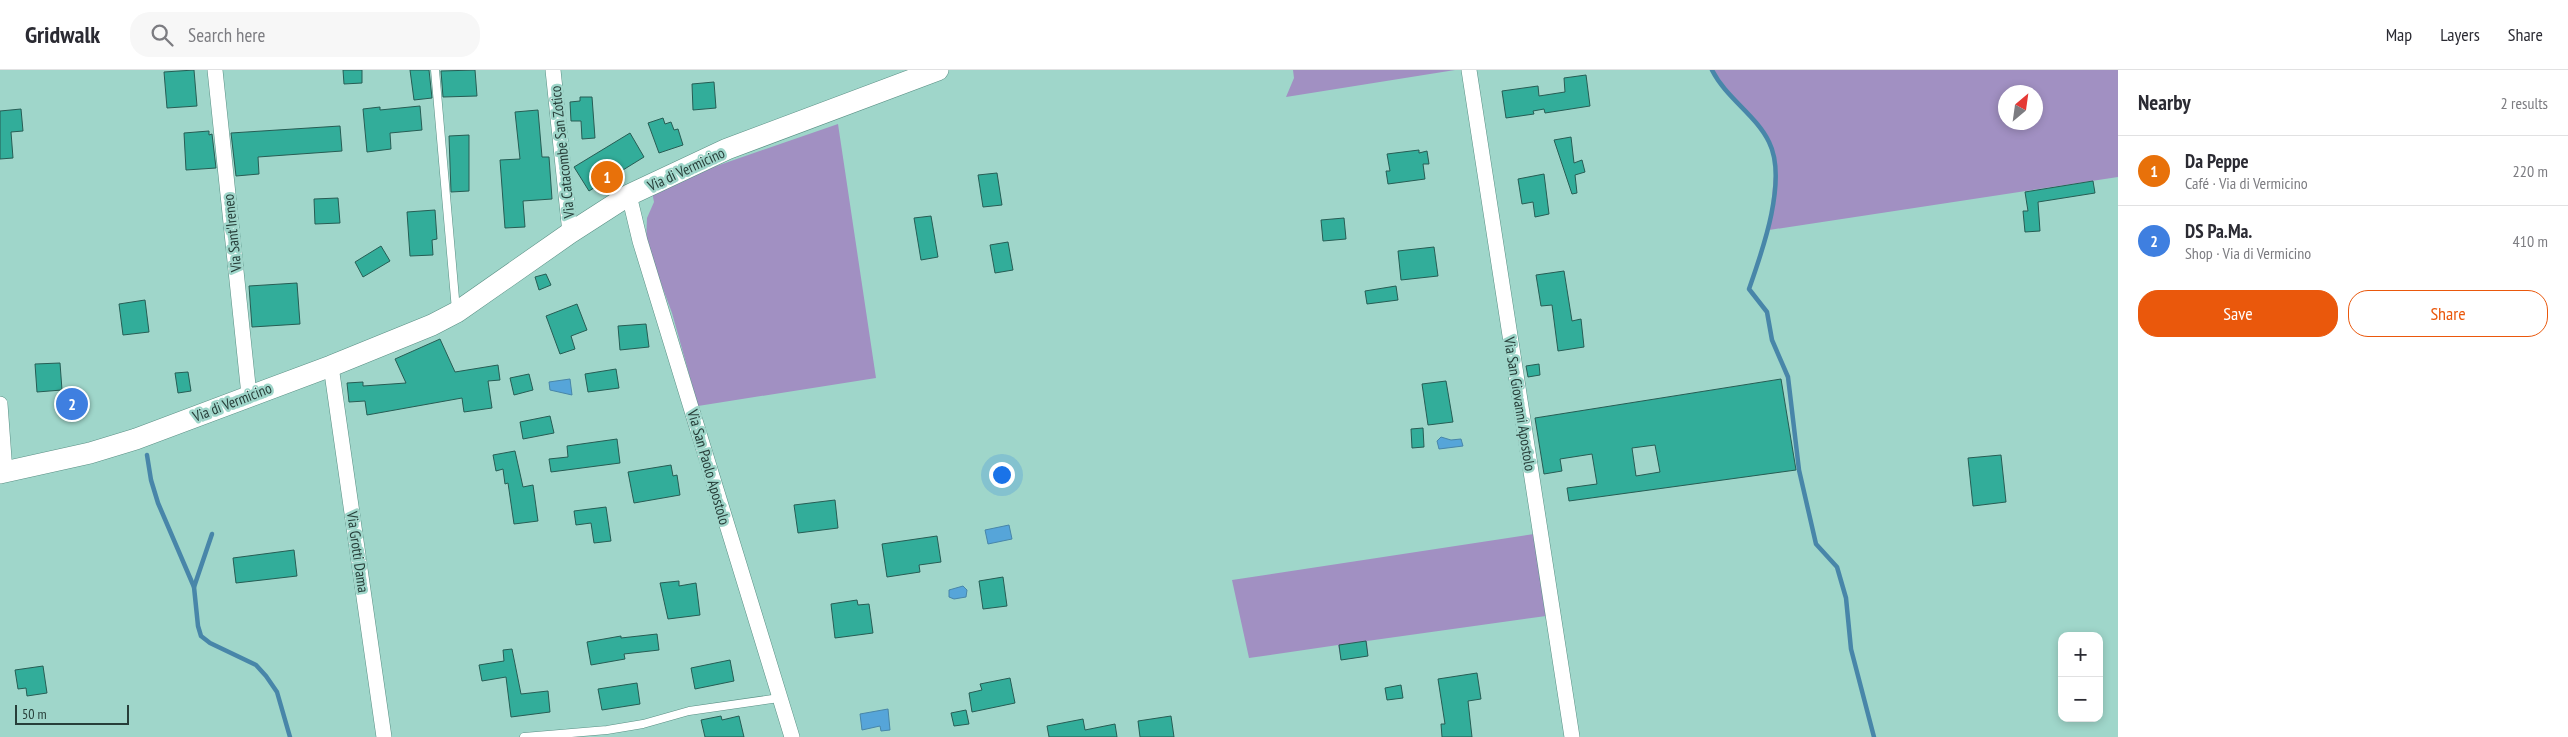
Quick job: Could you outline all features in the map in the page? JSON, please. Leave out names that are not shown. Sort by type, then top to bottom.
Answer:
[{"type":"main road","name":"Via di Vermicino","points":[[3,472],[120,444],[331,366],[457,312],[570,233],[630,195],[734,146],[938,70]]},
{"type":"street","name":"Via Sant'Ireneo","points":[[215,70],[249,395]]},
{"type":"street","name":"Via Catacombe San Zotico","points":[[553,70],[570,233]]},
{"type":"street","name":"Via San Giovanni Apostolo","points":[[1469,70],[1572,737]]},
{"type":"street","name":"Via San Paolo Apostolo","points":[[630,195],[640,241],[792,737]]},
{"type":"street","name":"Via Grotti Dama","points":[[331,366],[384,737]]},
{"type":"street","points":[[0,404],[3,472]]},
{"type":"lane","points":[[435,70],[457,312]]},
{"type":"lane","points":[[524,737],[607,730],[644,724],[689,711],[779,698]]},
{"type":"shaded area","points":[[1293,70],[1455,70],[1286,97],[1294,78]]},
{"type":"shaded area","points":[[1712,70],[2118,70],[2118,177],[1769,230],[1775,164],[1770,143]]},
{"type":"shaded area","points":[[838,124],[876,378],[698,406],[672,313],[646,243],[647,218],[654,202],[652,192],[705,170]]},
{"type":"shaded area","points":[[1534,534],[1546,616],[1367,641],[1368,656],[1341,660],[1338,645],[1249,658],[1232,580]]},
{"type":"water","points":[[570,379],[572,395],[550,390],[549,382]]},
{"type":"water","points":[[1441,437],[1451,440],[1461,439],[1463,446],[1439,449],[1437,441]]},
{"type":"water","points":[[1009,525],[1012,539],[988,544],[985,530]]},
{"type":"water","points":[[963,586],[967,590],[966,597],[954,599],[949,597],[949,590]]},
{"type":"water","points":[[888,709],[890,730],[881,731],[880,726],[862,730],[860,714]]},
{"type":"building","points":[[194,70],[197,106],[167,108],[164,72]]},
{"type":"building","points":[[343,70],[362,70],[362,83],[344,84]]},
{"type":"building","points":[[410,70],[429,70],[432,98],[414,100]]},
{"type":"building","points":[[475,70],[477,96],[443,97],[441,71]]},
{"type":"building","points":[[1586,75],[1590,106],[1545,113],[1544,109],[1533,111],[1534,114],[1506,118],[1502,91],[1538,86],[1539,96],[1565,92],[1564,78]]},
{"type":"building","points":[[714,82],[716,108],[693,110],[692,84]]},
{"type":"building","points":[[580,97],[592,97],[595,138],[582,139],[581,121],[571,121],[570,102],[580,101]]},
{"type":"building","points":[[420,106],[422,130],[390,133],[391,149],[367,152],[363,109],[380,107],[380,110]]},
{"type":"building","points":[[21,109],[23,131],[11,132],[13,158],[0,159],[0,111]]},
{"type":"building","points":[[538,110],[542,157],[549,157],[552,199],[523,201],[525,227],[505,228],[500,160],[520,159],[515,112]]},
{"type":"building","points":[[663,118],[665,124],[671,122],[674,130],[678,129],[683,145],[659,153],[648,123]]},
{"type":"building","points":[[340,126],[342,151],[258,157],[259,174],[236,176],[231,133]]},
{"type":"building","points":[[209,131],[209,135],[212,134],[216,168],[186,170],[184,133]]},
{"type":"building","points":[[630,133],[644,157],[589,191],[574,167]]},
{"type":"building","points":[[469,135],[469,191],[451,192],[449,136]]},
{"type":"building","points":[[1571,137],[1574,163],[1582,160],[1585,172],[1575,175],[1577,193],[1572,194],[1554,140]]},
{"type":"building","points":[[1419,150],[1419,153],[1427,151],[1429,164],[1423,164],[1425,179],[1388,184],[1386,171],[1390,171],[1387,154]]},
{"type":"building","points":[[997,173],[1002,205],[983,207],[978,175]]},
{"type":"building","points":[[1544,174],[1549,214],[1535,217],[1533,202],[1522,204],[1518,179]]},
{"type":"building","points":[[2093,181],[2095,193],[2038,202],[2040,231],[2025,232],[2023,211],[2028,211],[2025,192]]},
{"type":"building","points":[[338,198],[340,223],[315,224],[314,199]]},
{"type":"building","points":[[435,210],[437,239],[432,240],[433,255],[410,256],[407,212]]},
{"type":"building","points":[[931,216],[938,257],[921,260],[914,218]]},
{"type":"building","points":[[1344,218],[1346,239],[1323,241],[1321,220]]},
{"type":"building","points":[[1008,242],[1013,270],[995,273],[990,245]]},
{"type":"building","points":[[381,246],[390,261],[363,277],[355,262]]},
{"type":"building","points":[[1434,247],[1438,276],[1401,280],[1398,251]]},
{"type":"building","points":[[1564,271],[1572,321],[1581,319],[1584,347],[1558,351],[1552,305],[1541,306],[1536,275]]},
{"type":"building","points":[[546,274],[551,285],[539,290],[535,277]]},
{"type":"building","points":[[297,283],[300,324],[252,327],[249,286]]},
{"type":"building","points":[[1396,286],[1398,300],[1367,304],[1365,291]]},
{"type":"building","points":[[145,300],[149,332],[123,335],[119,304]]},
{"type":"building","points":[[577,304],[587,330],[571,336],[575,349],[560,354],[546,316]]},
{"type":"building","points":[[646,324],[649,347],[620,350],[618,326]]},
{"type":"building","points":[[440,339],[455,372],[498,365],[500,380],[488,381],[492,408],[464,412],[462,398],[367,415],[365,401],[349,402],[347,383],[363,382],[363,386],[406,383],[395,359]]},
{"type":"building","points":[[60,363],[62,390],[37,392],[35,364]]},
{"type":"building","points":[[1539,364],[1540,375],[1528,377],[1526,366]]},
{"type":"building","points":[[616,369],[619,388],[588,392],[585,374]]},
{"type":"building","points":[[188,372],[191,391],[178,393],[175,373]]},
{"type":"building","points":[[529,374],[533,390],[514,395],[510,378]]},
{"type":"building","points":[[1781,379],[1796,470],[1569,501],[1567,488],[1597,484],[1592,454],[1560,459],[1562,471],[1544,474],[1535,418]],"holes":[[[1655,445],[1660,472],[1636,476],[1632,448]]]},
{"type":"building","points":[[1446,381],[1453,422],[1428,425],[1422,384]]},
{"type":"building","points":[[550,416],[554,433],[523,439],[520,422]]},
{"type":"building","points":[[1423,428],[1424,447],[1412,448],[1411,429]]},
{"type":"building","points":[[617,439],[620,463],[551,472],[549,459],[568,457],[567,446]]},
{"type":"building","points":[[515,451],[523,487],[533,485],[538,521],[514,524],[508,483],[505,484],[503,469],[496,471],[493,455]]},
{"type":"building","points":[[2001,455],[2006,502],[1973,506],[1968,458]]},
{"type":"building","points":[[671,465],[673,476],[677,475],[680,495],[634,503],[628,472]]},
{"type":"building","points":[[835,500],[838,528],[798,533],[794,505]]},
{"type":"building","points":[[606,507],[611,541],[594,543],[591,523],[576,525],[574,511]]},
{"type":"building","points":[[937,536],[941,562],[919,565],[920,572],[887,577],[882,544]]},
{"type":"building","points":[[294,550],[297,576],[236,583],[233,558]]},
{"type":"building","points":[[1003,577],[1007,606],[983,609],[979,581]]},
{"type":"building","points":[[679,581],[679,586],[696,583],[700,615],[668,619],[660,583]]},
{"type":"building","points":[[857,600],[858,605],[869,604],[873,633],[835,638],[831,604]]},
{"type":"building","points":[[657,634],[659,650],[624,654],[625,659],[591,665],[587,642],[621,636],[621,638]]},
{"type":"building","points":[[1366,641],[1368,656],[1341,660],[1339,645]]},
{"type":"building","points":[[512,649],[521,694],[548,691],[550,712],[511,717],[506,677],[482,681],[479,665],[504,661],[503,650]]},
{"type":"building","points":[[730,660],[734,681],[695,689],[691,668]]},
{"type":"building","points":[[43,666],[47,693],[27,696],[26,688],[18,689],[15,670]]},
{"type":"building","points":[[1477,673],[1481,699],[1468,701],[1472,737],[1442,737],[1441,724],[1445,724],[1438,679]]},
{"type":"building","points":[[1010,678],[1015,703],[972,712],[969,693],[982,690],[980,684]]},
{"type":"building","points":[[637,683],[640,704],[602,710],[598,689]]},
{"type":"building","points":[[1401,685],[1403,698],[1387,700],[1385,688]]},
{"type":"building","points":[[966,710],[969,724],[954,726],[951,713]]},
{"type":"building","points":[[721,716],[722,720],[739,716],[744,737],[705,737],[701,720]]},
{"type":"building","points":[[1171,716],[1174,737],[1140,737],[1138,721]]},
{"type":"building","points":[[1083,719],[1085,730],[1115,724],[1117,737],[1049,737],[1047,726]]},
{"type":"waterway","points":[[1712,70],[1725,89],[1757,123],[1769,142],[1774,158],[1776,176],[1771,216],[1749,289],[1767,312],[1772,340],[1788,377],[1799,470],[1816,544],[1837,567],[1846,598],[1851,649],[1874,737]]},
{"type":"waterway","points":[[147,455],[151,480],[158,503],[194,587],[198,626],[201,636],[210,643],[256,665],[266,676],[277,692],[290,737]]},
{"type":"waterway","points":[[194,587],[212,534]]},
{"type":"place","name":"Da Peppe","points":[[607,177]]},
{"type":"place","name":"DS Pa.Ma.","points":[[72,404]]}]
